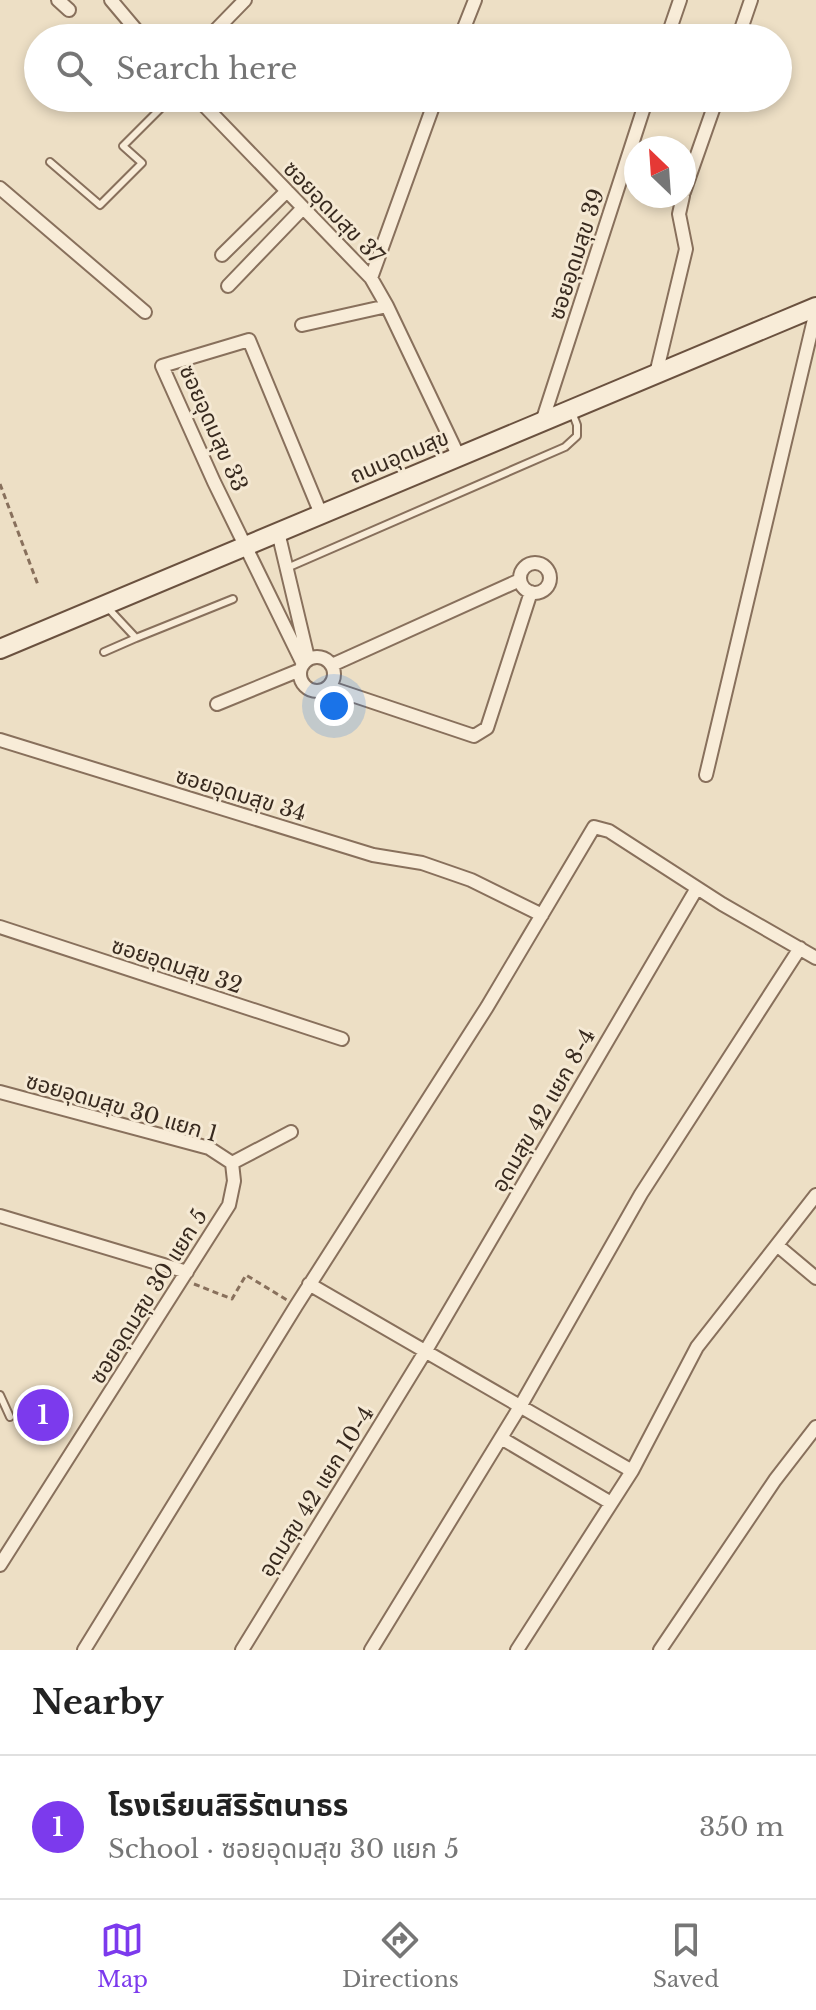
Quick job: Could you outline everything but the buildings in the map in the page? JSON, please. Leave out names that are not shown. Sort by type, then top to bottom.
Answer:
[{"type":"main road","name":"ถนนอุดมสุข","points":[[0,649],[816,309]]},
{"type":"street","points":[[58,0],[69,10]]},
{"type":"street","points":[[111,0],[131,24]]},
{"type":"street","points":[[222,24],[245,0]]},
{"type":"street","points":[[466,24],[475,0]]},
{"type":"street","points":[[672,24],[680,0]]},
{"type":"street","points":[[743,24],[751,0]]},
{"type":"street","name":"ซอยอุดมสุข 37","points":[[211,112],[371,278],[459,457]]},
{"type":"street","points":[[371,278],[431,112]]},
{"type":"street","name":"ซอยอุดมสุข 39","points":[[542,422],[642,112]]},
{"type":"street","points":[[696,157],[712,112]]},
{"type":"street","points":[[0,188],[145,312]]},
{"type":"street","points":[[222,255],[287,191]]},
{"type":"street","points":[[228,286],[303,208]]},
{"type":"street","points":[[656,374],[686,249],[680,208]]},
{"type":"street","points":[[302,325],[387,306]]},
{"type":"street","points":[[706,775],[816,309]]},
{"type":"street","name":"ซอยอุดมสุข 33","points":[[245,546],[162,366],[249,340],[321,514]]},
{"type":"street","points":[[278,532],[303,664],[300,677],[306,687],[317,691],[328,687],[474,736],[487,728],[531,592]]},
{"type":"street","points":[[245,546],[303,664]]},
{"type":"street","points":[[539,563],[549,570],[551,576],[543,591],[531,592],[526,590],[520,574],[528,564],[539,563]]},
{"type":"street","points":[[332,665],[520,580]]},
{"type":"street","points":[[217,704],[319,656],[332,665],[334,677],[328,687]]},
{"type":"street","name":"ซอยอุดมสุข 34","points":[[0,740],[373,855],[422,863],[471,880],[542,915]]},
{"type":"street","points":[[84,1650],[309,1284],[487,1007],[594,827],[609,831],[697,888],[816,958]]},
{"type":"street","name":"อุดมสุข 42 แยก 8-4","points":[[425,1352],[697,888]]},
{"type":"street","name":"ซอยอุดมสุข 32","points":[[0,927],[342,1039]]},
{"type":"street","points":[[371,1650],[521,1405],[641,1194],[800,948]]},
{"type":"street","name":"ซอยอุดมสุข 30 แยก 1","points":[[0,1092],[209,1148],[232,1163]]},
{"type":"street","points":[[232,1163],[291,1132]]},
{"type":"street","name":"ซอยอุดมสุข 30 แยก 5","points":[[0,1565],[229,1205],[234,1181],[232,1163]]},
{"type":"street","points":[[517,1650],[632,1471],[697,1347],[816,1195]]},
{"type":"street","points":[[0,1216],[185,1276]]},
{"type":"street","points":[[778,1246],[816,1278]]},
{"type":"street","points":[[309,1284],[632,1471]]},
{"type":"street","name":"อุดมสุข 42 แยก 10-4","points":[[242,1650],[425,1352]]},
{"type":"street","points":[[660,1650],[775,1480],[816,1427]]},
{"type":"street","points":[[501,1438],[611,1503]]},
{"type":"lane","points":[[50,162],[100,205],[142,163],[123,146],[157,112]]},
{"type":"lane","points":[[287,568],[565,447],[577,436],[577,425],[571,410]]},
{"type":"lane","points":[[104,652],[233,599]]},
{"type":"lane","points":[[106,605],[136,638]]},
{"type":"lane","points":[[0,1395],[10,1417]]},
{"type":"path","points":[[0,484],[38,585]]},
{"type":"path","points":[[185,1276],[232,1299],[246,1275],[296,1306]]},
{"type":"place","name":"โรงเรียนสิริรัตนาธร","points":[[43,1415]]}]
